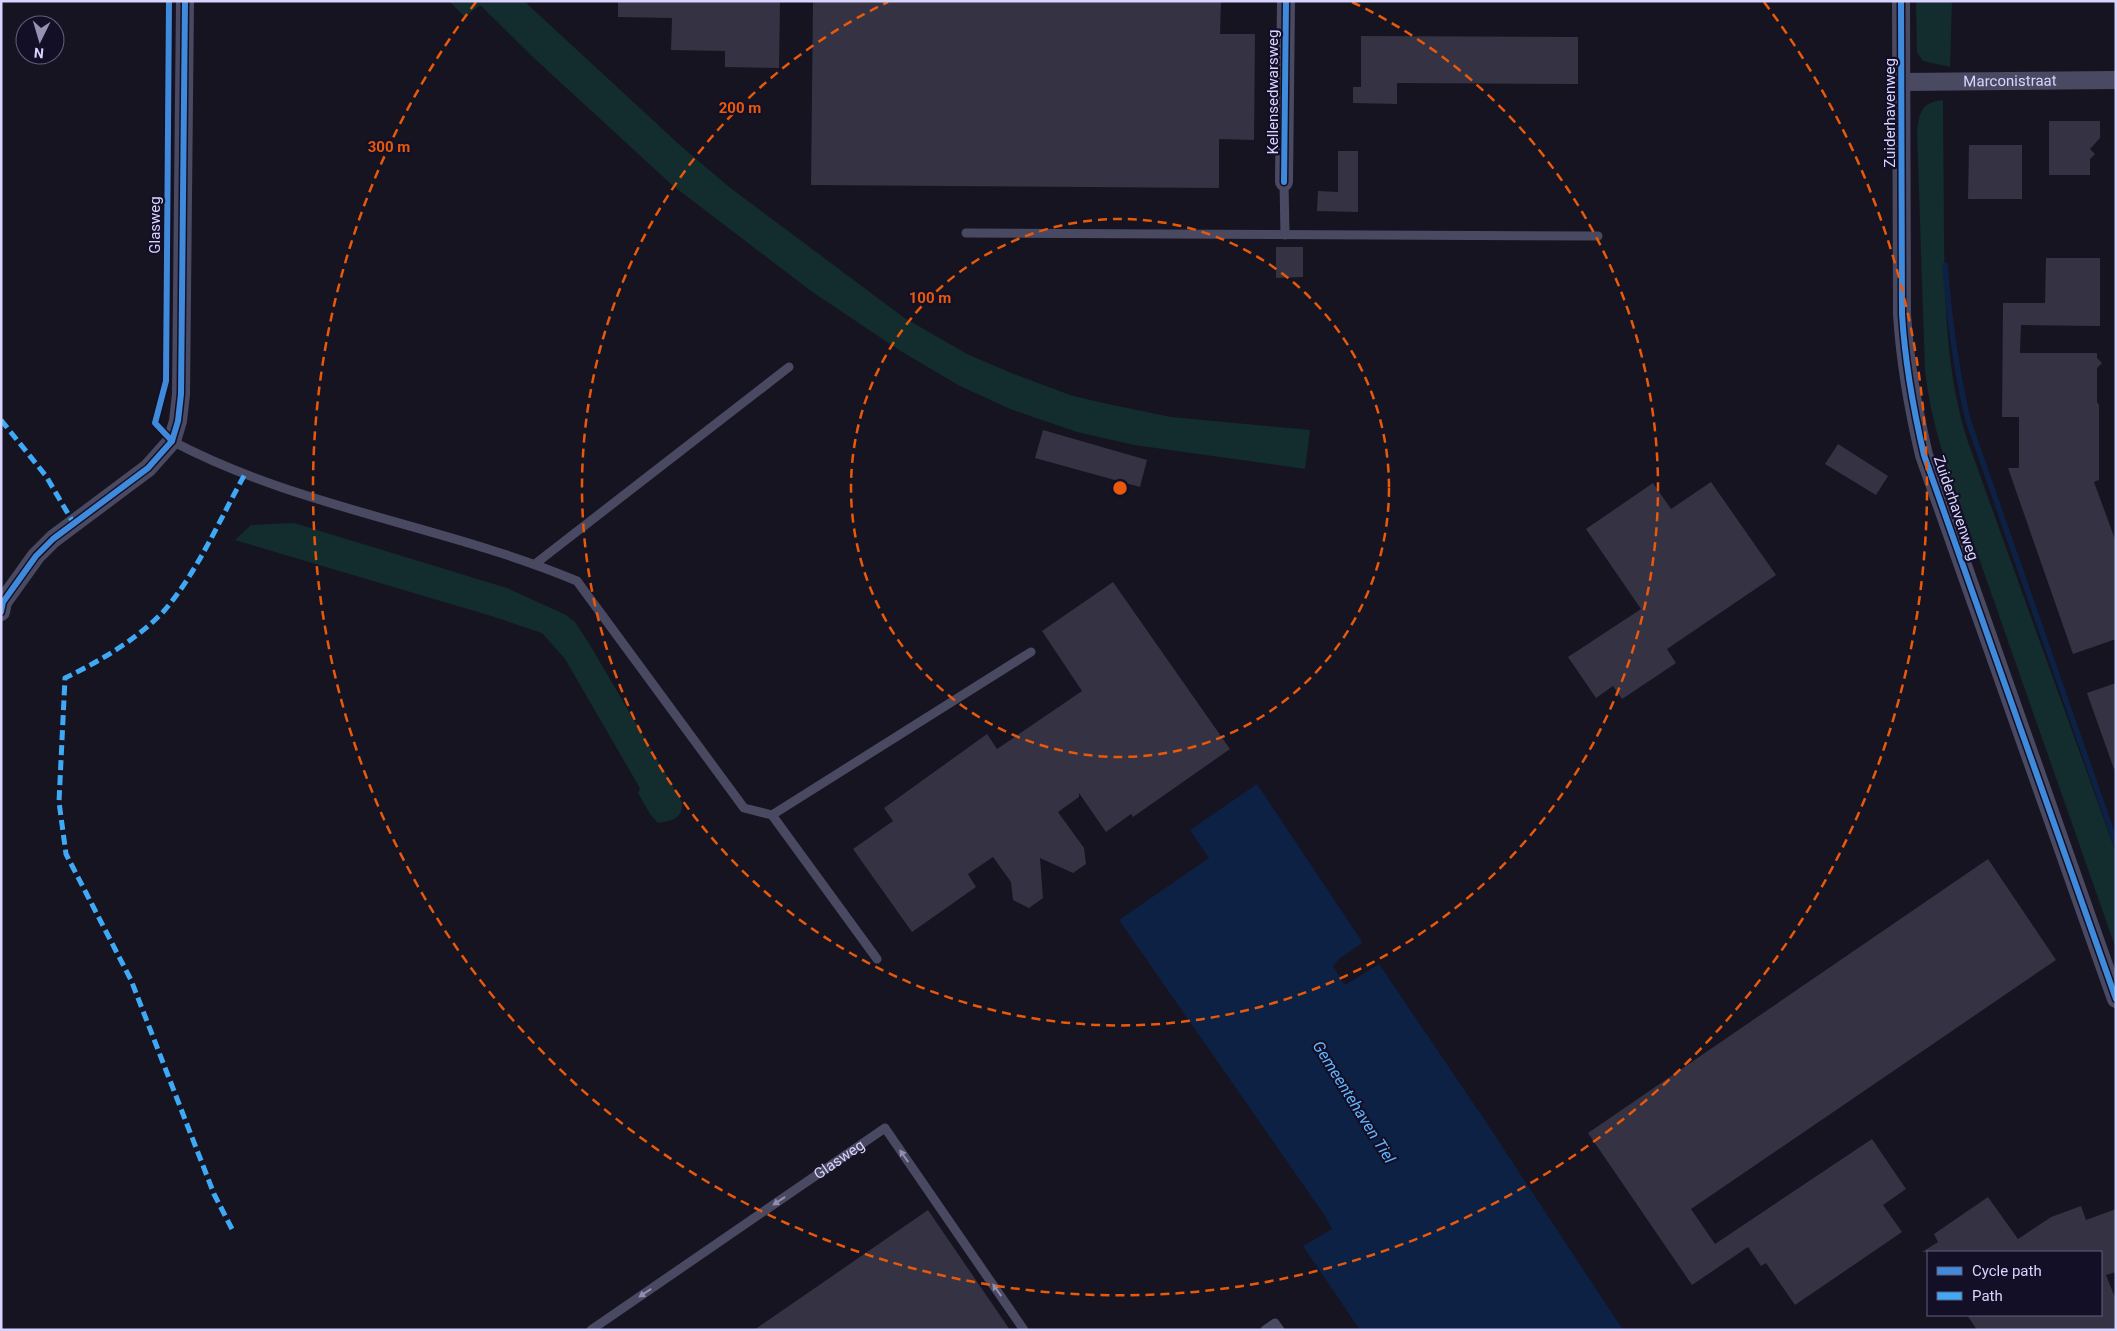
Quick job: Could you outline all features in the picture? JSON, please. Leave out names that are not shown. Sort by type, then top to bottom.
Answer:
[{"type":"street","name":"Glasweg","points":[[1,612],[3,602],[53,539],[148,468],[172,441],[178,421],[181,394],[185,1]]},
{"type":"street","name":"Kellensedwarsweg","points":[[1284,182],[1286,1]]},
{"type":"street","name":"Zuiderhavenweg","points":[[1901,1],[1902,314],[1905,357],[1912,401],[1924,455],[2116,999]]},
{"type":"street","name":"Marconistraat","points":[[1902,82],[2116,80]]},
{"type":"lane","points":[[1284,182],[1284,235]]},
{"type":"lane","points":[[966,233],[1598,236]]},
{"type":"lane","points":[[535,564],[789,367]]},
{"type":"lane","points":[[172,441],[210,461],[245,474],[374,516],[535,564],[577,581],[744,808],[772,816],[877,959]]},
{"type":"lane","points":[[772,816],[1031,652]]},
{"type":"lane","name":"Glasweg","points":[[591,1330],[885,1128],[1024,1330]]},
{"type":"lane","points":[[1265,1330],[1275,1323],[1280,1330]]},
{"type":"green space","points":[[449,1],[524,1],[682,147],[728,186],[903,317],[967,354],[1070,395],[1103,403],[1171,417],[1310,430],[1305,469],[1134,445],[1077,432],[1010,409],[958,385],[899,350],[811,291],[672,185],[535,59],[480,5],[465,17]]},
{"type":"green space","points":[[1916,1],[1952,1],[1950,67],[1923,61],[1917,52]]},
{"type":"green space","points":[[1943,100],[1945,292],[1948,343],[1956,393],[1968,442],[2116,853],[2116,949],[1947,467],[1931,408],[1925,371],[1917,131],[1923,109],[1930,103]]},
{"type":"green space","points":[[294,523],[507,588],[566,615],[575,622],[590,645],[682,802],[679,816],[672,820],[658,823],[650,814],[638,793],[640,789],[637,783],[565,659],[542,633],[488,615],[235,540],[251,525]]},
{"type":"water","name":"Gemeentehaven Tiel","points":[[1257,784],[1361,940],[1362,943],[1339,959],[1333,966],[1344,984],[1379,964],[1623,1330],[1360,1330],[1303,1246],[1332,1229],[1325,1216],[1119,920],[1209,858],[1190,830]]},
{"type":"building","points":[[618,1],[780,1],[779,68],[725,67],[725,51],[671,50],[672,18],[618,17]]},
{"type":"building","points":[[813,1],[1221,1],[1220,34],[1255,34],[1254,140],[1219,139],[1219,188],[811,185]]},
{"type":"building","points":[[1361,36],[1578,37],[1578,84],[1397,83],[1397,104],[1353,103],[1353,87],[1361,87]]},
{"type":"building","points":[[2049,121],[2100,121],[2100,138],[2090,149],[2095,154],[2090,159],[2090,175],[2049,175]]},
{"type":"building","points":[[1969,145],[2022,145],[2022,199],[1968,199]]},
{"type":"building","points":[[1338,151],[1358,151],[1358,212],[1317,211],[1318,191],[1338,192]]},
{"type":"building","points":[[1276,247],[1303,247],[1303,277],[1276,278]]},
{"type":"building","points":[[2046,258],[2100,258],[2100,326],[2021,325],[2020,353],[2097,353],[2097,358],[2102,363],[2097,368],[2099,480],[2094,482],[2116,542],[2116,639],[2073,654],[2008,468],[2019,468],[2019,417],[2002,417],[2003,303],[2045,303]]},
{"type":"building","points":[[1043,430],[1147,460],[1140,487],[1035,458]]},
{"type":"building","points":[[1838,444],[1888,476],[1876,495],[1825,464]]},
{"type":"building","points":[[1711,482],[1776,575],[1667,649],[1676,663],[1622,699],[1613,686],[1596,698],[1568,657],[1641,609],[1586,529],[1653,483],[1671,509]]},
{"type":"building","points":[[1113,582],[1230,749],[1133,817],[1131,814],[1106,832],[1079,793],[1079,797],[1058,812],[1084,848],[1086,864],[1073,873],[1040,858],[1043,898],[1029,908],[1013,900],[1011,882],[993,857],[968,874],[976,887],[912,932],[853,849],[893,821],[884,808],[987,734],[997,749],[1082,691],[1042,631]]},
{"type":"building","points":[[2116,683],[2116,768],[2114,769],[2087,693]]},
{"type":"building","points":[[1988,859],[2056,960],[1691,1209],[1715,1244],[1872,1139],[1906,1189],[1883,1205],[1902,1232],[1795,1305],[1766,1263],[1761,1266],[1748,1247],[1692,1285],[1588,1133]]},
{"type":"building","points":[[1988,1197],[2018,1239],[2051,1217],[2081,1206],[2086,1220],[2116,1209],[2116,1272],[2106,1275],[2116,1300],[2116,1330],[1977,1330],[1968,1316],[2102,1316],[2102,1251],[1922,1252],[1938,1242],[1934,1234]]},
{"type":"building","points":[[928,1210],[1010,1330],[754,1330]]},
{"type":"waterway","points":[[1945,265],[1954,343],[1968,420],[2116,844]]},
{"type":"marked path","points":[[1,420],[46,476],[74,524]]},
{"type":"marked path","points":[[232,1229],[214,1194],[131,980],[66,854],[59,802],[65,678],[117,649],[141,632],[163,612],[197,563],[245,474]]},
{"type":"cycle path","points":[[169,1],[166,381],[155,423],[172,441]]},
{"type":"cycle path","points":[[1,612],[3,602],[36,556],[53,539],[148,468],[172,441],[178,421],[181,394],[185,1]]},
{"type":"cycle path","points":[[1284,182],[1286,1]]},
{"type":"cycle path","points":[[1901,1],[1902,314],[1907,368],[1920,437],[1924,455],[2116,999]]}]
